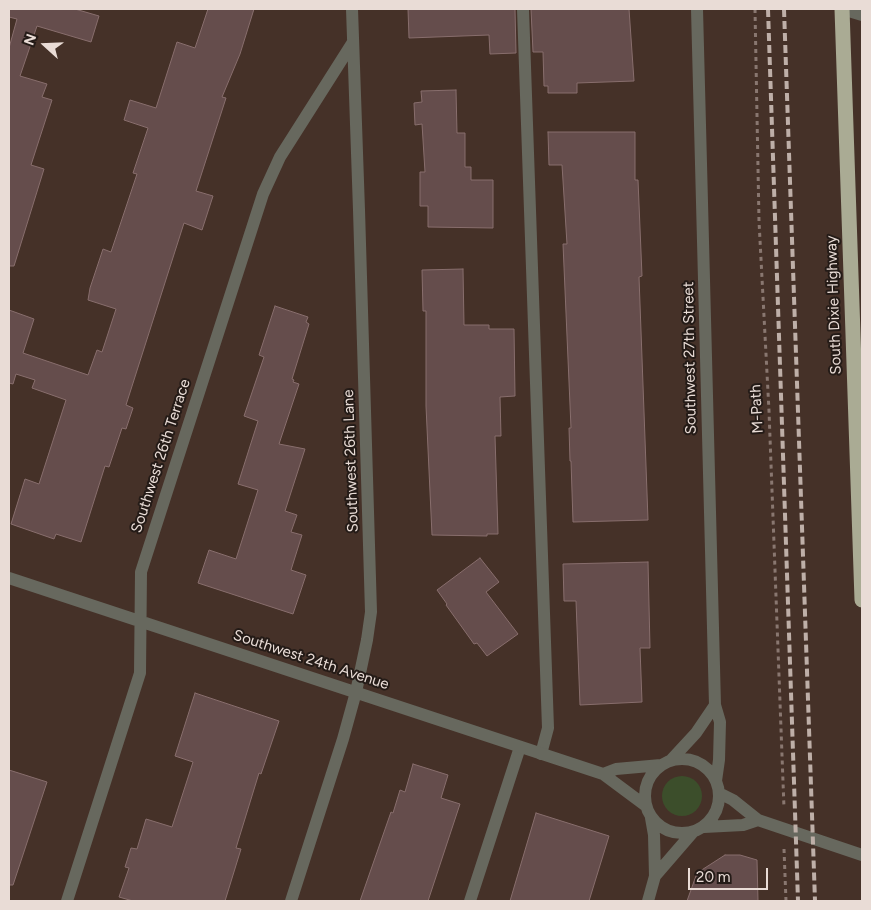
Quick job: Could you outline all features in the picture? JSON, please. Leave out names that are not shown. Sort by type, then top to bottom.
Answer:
[{"type":"highway","name":"South Dixie Highway","points":[[842,9],[862,600]]},
{"type":"street","name":"Southwest 26th Lane","points":[[291,901],[343,739],[356,692],[367,640],[370,612],[371,579],[352,9]]},
{"type":"street","points":[[523,9],[548,728],[541,754]]},
{"type":"street","name":"Southwest 27th Street","points":[[697,9],[715,706],[720,722],[718,787]]},
{"type":"street","points":[[842,9],[862,16]]},
{"type":"street","name":"Southwest 26th Terrace","points":[[66,901],[140,673],[141,572],[262,194],[280,157],[353,42]]},
{"type":"street","name":"Southwest 24th Avenue","points":[[9,578],[603,774],[648,812]]},
{"type":"street","points":[[648,901],[655,876],[654,835],[644,795],[646,783],[652,773],[696,734],[715,706]]},
{"type":"street","points":[[470,901],[520,748]]},
{"type":"street","points":[[603,774],[616,769],[682,758],[693,759],[703,764],[711,772],[718,787],[719,803],[716,812],[711,820],[698,829],[655,876]]},
{"type":"street","points":[[718,787],[758,820],[862,855]]},
{"type":"street","points":[[648,812],[659,826],[669,832],[681,834],[698,829],[743,825],[758,820]]},
{"type":"path","name":"M-Path","points":[[755,9],[759,222],[769,421],[784,808]]},
{"type":"path","points":[[784,852],[786,901]]},
{"type":"green space","points":[[686,776],[693,779],[699,785],[702,796],[701,804],[693,813],[686,816],[678,816],[671,813],[663,804],[662,792],[665,785],[674,777]]},
{"type":"building","points":[[9,9],[75,9],[99,16],[91,42],[37,26],[20,76],[47,84],[42,97],[52,100],[31,165],[44,169],[14,266],[9,266],[9,48],[17,19],[9,17]]},
{"type":"building","points":[[208,9],[254,9],[240,54],[222,97],[226,98],[196,191],[213,196],[202,230],[184,223],[126,405],[133,408],[126,429],[122,428],[109,467],[105,466],[81,542],[56,534],[54,539],[11,524],[25,479],[39,484],[66,400],[32,388],[35,380],[16,374],[13,384],[9,383],[9,310],[34,319],[23,353],[88,375],[97,350],[102,352],[116,309],[88,300],[90,288],[103,249],[111,252],[137,174],[133,173],[148,128],[124,120],[130,100],[156,108],[177,42],[195,48]]},
{"type":"building","points":[[408,9],[515,9],[516,53],[490,54],[489,35],[409,38]]},
{"type":"building","points":[[531,9],[629,9],[634,81],[577,83],[577,93],[548,93],[548,86],[544,86],[543,52],[533,52]]},
{"type":"building","points":[[456,90],[457,133],[465,133],[465,167],[471,167],[471,180],[493,180],[493,228],[428,227],[428,206],[420,206],[420,172],[425,172],[422,124],[415,125],[414,103],[422,102],[421,91]]},
{"type":"building","points":[[548,132],[635,132],[635,180],[638,180],[642,276],[639,277],[648,520],[573,522],[563,244],[567,244],[562,165],[549,165]]},
{"type":"building","points":[[463,269],[464,325],[489,325],[489,329],[514,329],[515,396],[500,397],[501,436],[495,436],[498,534],[487,534],[487,536],[432,535],[426,406],[426,311],[423,311],[422,270]]},
{"type":"building","points":[[275,306],[308,317],[306,322],[309,324],[292,379],[294,380],[293,382],[299,384],[279,444],[305,449],[285,511],[297,515],[291,532],[302,535],[291,570],[306,575],[293,614],[198,583],[209,550],[236,559],[258,490],[238,484],[258,421],[244,416],[264,357],[259,355]]},
{"type":"building","points":[[480,558],[499,582],[486,592],[518,634],[487,656],[477,643],[474,644],[437,590]]},
{"type":"building","points":[[648,562],[650,648],[640,648],[642,702],[580,705],[576,601],[564,601],[563,564]]},
{"type":"building","points":[[195,693],[279,721],[261,774],[259,773],[236,848],[241,849],[225,901],[133,901],[119,897],[129,868],[125,867],[131,848],[137,849],[146,819],[172,827],[193,762],[175,756]]},
{"type":"building","points":[[413,764],[448,775],[441,798],[460,804],[428,901],[360,901],[391,812],[393,813],[400,790],[405,792]]},
{"type":"building","points":[[9,770],[47,782],[13,885],[9,885]]},
{"type":"building","points":[[536,813],[609,836],[589,901],[510,901]]},
{"type":"building","points":[[725,855],[740,855],[757,860],[758,901],[687,901],[697,873]]},
{"type":"railway","points":[[768,9],[798,901]]},
{"type":"railway","points":[[784,9],[815,901]]}]
